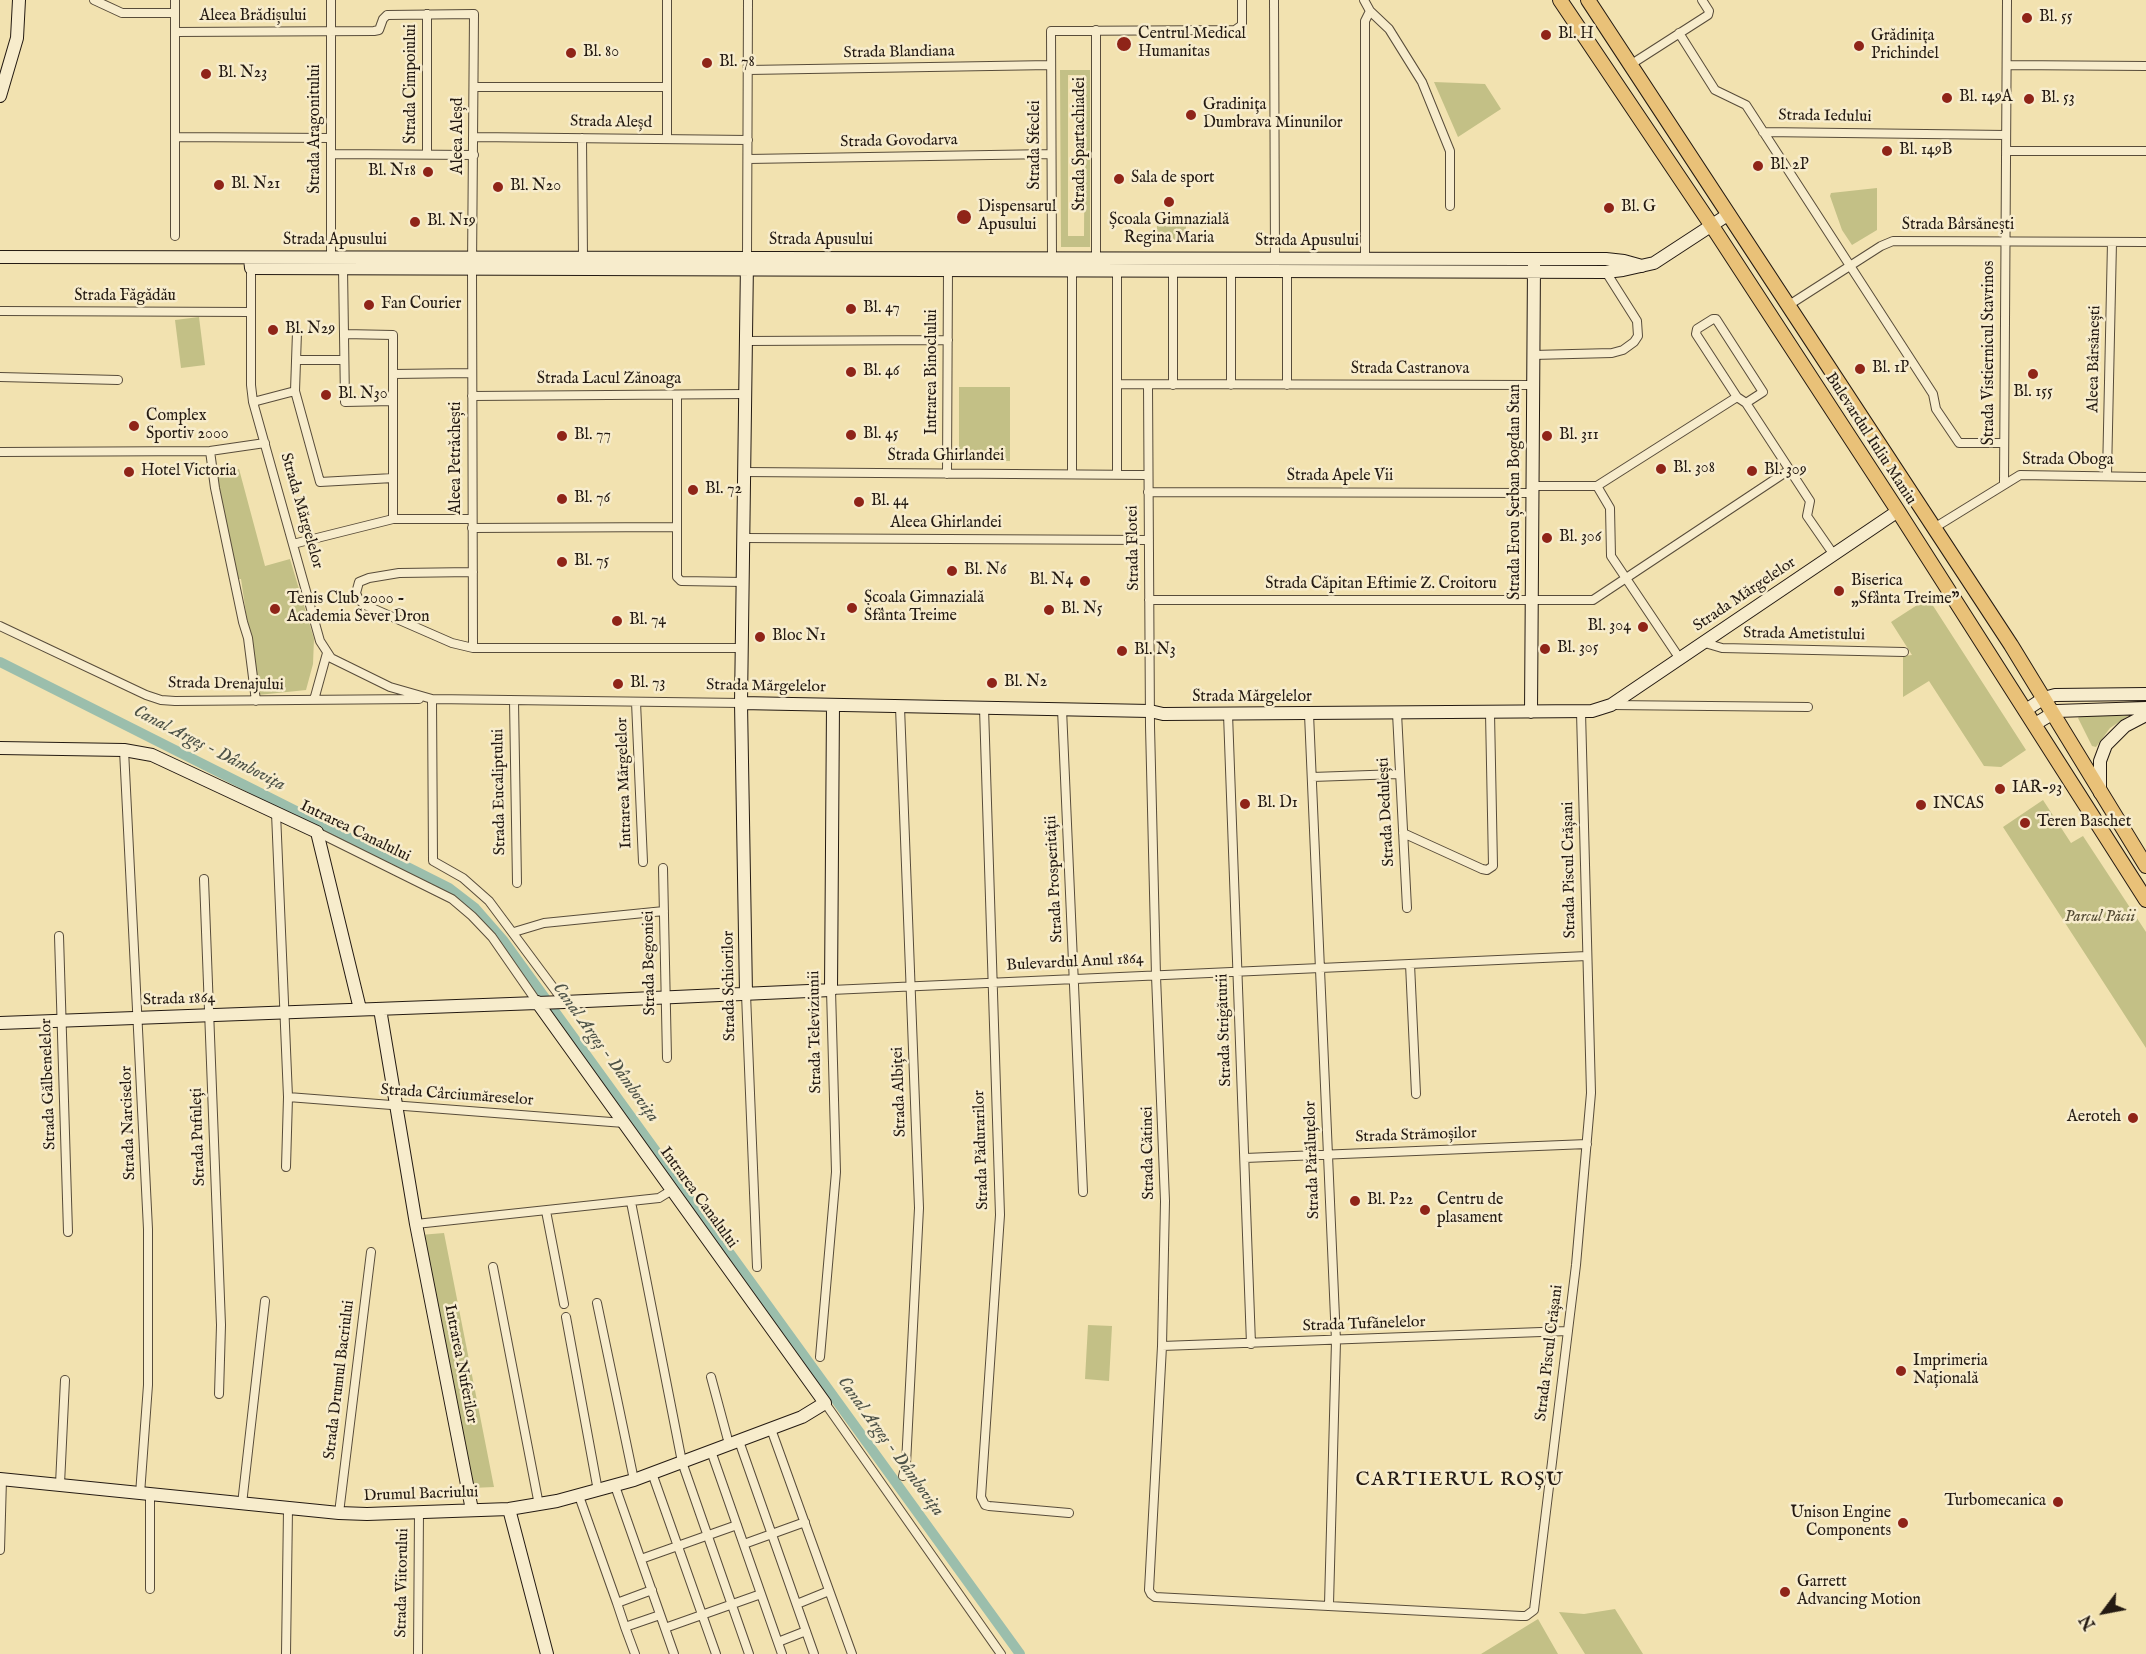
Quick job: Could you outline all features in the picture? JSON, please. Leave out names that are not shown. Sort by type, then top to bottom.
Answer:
[{"type":"main road","name":"Bulevardul Iuliu Maniu","points":[[1560,0],[1712,226],[1898,511],[2146,900]]},
{"type":"main road","name":"Bulevardul Iuliu Maniu","points":[[1588,0],[2044,698],[2100,794],[2146,866]]},
{"type":"street","points":[[0,96],[18,38],[19,0]]},
{"type":"street","points":[[94,0],[122,13],[175,13]]},
{"type":"street","points":[[175,0],[175,236]]},
{"type":"street","name":"Strada Aragonitului","points":[[331,0],[331,257]]},
{"type":"street","points":[[667,0],[667,139]]},
{"type":"street","points":[[741,703],[748,0]]},
{"type":"street","points":[[1096,30],[1236,30],[1242,25],[1242,0]]},
{"type":"street","points":[[1274,0],[1287,385]]},
{"type":"street","points":[[1364,0],[1370,11],[1389,28],[1416,71],[1450,151],[1450,206]]},
{"type":"street","points":[[1630,64],[1709,14],[1702,0]]},
{"type":"street","name":"Strada Vistiernicul Stavrinos","points":[[2004,483],[2007,0]]},
{"type":"street","points":[[1365,259],[1365,21],[1370,11]]},
{"type":"street","name":"Strada Cimpoiului","points":[[426,14],[427,154]]},
{"type":"street","name":"Aleea Brădișului","points":[[175,32],[374,31],[379,30],[387,15],[474,14]]},
{"type":"street","name":"Aleea Aleșd","points":[[472,263],[474,14]]},
{"type":"street","name":"Strada Sfeclei","points":[[1052,264],[1051,31],[1096,30]]},
{"type":"street","name":"Strada Spartachiadei","points":[[1096,30],[1096,258]]},
{"type":"street","name":"Strada Iedului","points":[[1679,33],[1715,90],[1746,105],[1763,132],[2006,135]]},
{"type":"street","name":"Strada Blandiana","points":[[748,70],[1051,65]]},
{"type":"street","points":[[2007,65],[2146,66]]},
{"type":"street","points":[[474,87],[667,87]]},
{"type":"street","points":[[1763,132],[1933,394],[1936,409],[1959,443],[2004,443]]},
{"type":"street","points":[[175,137],[331,138]]},
{"type":"street","name":"Strada Aleșd","points":[[474,137],[748,140]]},
{"type":"street","points":[[582,138],[583,258]]},
{"type":"street","points":[[2006,151],[2146,151]]},
{"type":"street","points":[[331,154],[474,155]]},
{"type":"street","name":"Strada Govodarva","points":[[748,159],[1051,154]]},
{"type":"street","name":"Strada Apusului","points":[[1283,263],[1642,266],[1659,261],[1729,214]]},
{"type":"street","name":"Strada Bârsănești","points":[[1789,305],[1893,241],[2146,242]]},
{"type":"street","name":"Aleea Bârsănești","points":[[2107,475],[2112,243]]},
{"type":"street","name":"Strada Apusului","points":[[0,257],[250,263],[343,268],[583,258],[747,263]]},
{"type":"street","points":[[331,257],[343,268],[345,402],[393,402]]},
{"type":"street","name":"Strada Apusului","points":[[250,263],[331,257],[472,263],[1072,264],[1117,270],[1173,270],[1365,259],[1534,265]]},
{"type":"street","name":"Strada Apusului","points":[[1072,264],[1096,258],[1231,265]]},
{"type":"street","name":"Strada Mărgelelor","points":[[250,263],[250,385],[253,402],[320,641],[327,653],[338,662],[390,687],[432,699],[1062,709],[1150,711],[1163,714],[1592,711],[1611,705],[1898,511]]},
{"type":"street","name":"Aleea Petrăchești","points":[[472,263],[473,648]]},
{"type":"street","name":"Intrarea Binoclului","points":[[947,474],[948,264]]},
{"type":"street","points":[[1072,264],[1072,474]]},
{"type":"street","points":[[1231,265],[1231,385]]},
{"type":"street","name":"Strada Erou Șerban Bogdan Stan","points":[[1531,712],[1534,265]]},
{"type":"street","points":[[1533,355],[1612,353],[1623,350],[1634,342],[1638,336],[1636,321],[1606,266]]},
{"type":"street","points":[[1117,270],[1117,475]]},
{"type":"street","points":[[1173,270],[1173,385]]},
{"type":"street","name":"Strada Făgădău","points":[[0,311],[251,312]]},
{"type":"street","points":[[1746,403],[1763,392],[1719,324],[1713,319],[1697,329],[1696,334],[1737,397],[1746,403],[1810,501],[1808,516],[1833,555]]},
{"type":"street","points":[[297,332],[296,391],[320,482],[393,478]]},
{"type":"street","points":[[344,334],[393,335],[393,519]]},
{"type":"street","points":[[746,341],[948,340]]},
{"type":"street","points":[[296,360],[344,360]]},
{"type":"street","points":[[393,374],[472,373]]},
{"type":"street","points":[[0,377],[118,380]]},
{"type":"street","name":"Strada Castranova","points":[[1118,384],[1533,385]]},
{"type":"street","name":"Strada Flotei","points":[[1148,385],[1150,711]]},
{"type":"street","points":[[253,402],[296,391]]},
{"type":"street","name":"Strada Lacul Zănoaga","points":[[472,396],[745,394]]},
{"type":"street","points":[[677,395],[676,575],[679,580],[743,582]]},
{"type":"street","points":[[1680,659],[1611,556],[1610,508],[1597,486],[1737,397]]},
{"type":"street","points":[[0,452],[210,451],[265,443]]},
{"type":"street","points":[[210,451],[215,488],[248,638],[256,701]]},
{"type":"street","name":"Strada Căpitan Eftimie Z. Croitoru","points":[[1149,600],[1593,600],[1789,470]]},
{"type":"street","name":"Strada Ghirlandei","points":[[744,472],[1148,475]]},
{"type":"street","name":"Strada Oboga","points":[[1934,528],[2004,483],[2025,474],[2146,477]]},
{"type":"street","name":"Strada Apele Vii","points":[[1148,492],[1532,490],[1597,486]]},
{"type":"street","points":[[293,544],[393,519],[676,527]]},
{"type":"street","name":"Aleea Ghirlandei","points":[[744,538],[1149,540]]},
{"type":"street","points":[[473,572],[399,573],[380,576],[362,580],[357,585],[356,593],[365,605],[452,643],[473,648],[742,648]]},
{"type":"street","name":"Strada Drenajului","points":[[0,626],[161,700],[432,699]]},
{"type":"street","name":"Strada Ametistului","points":[[1705,643],[1722,648],[1904,652]]},
{"type":"street","points":[[314,700],[327,653]]},
{"type":"street","points":[[2026,710],[2044,698],[2055,695],[2146,694]]},
{"type":"street","points":[[432,699],[433,861],[463,878],[480,891],[514,932],[564,1002]]},
{"type":"street","name":"Strada Eucaliptului","points":[[514,701],[517,883]]},
{"type":"street","name":"Intrarea Mărgelelor","points":[[636,702],[643,862]]},
{"type":"street","name":"Strada Schiorilor","points":[[741,703],[746,994],[756,1267]]},
{"type":"street","name":"Strada Televiziunii","points":[[820,1357],[836,1172],[831,990],[832,705]]},
{"type":"street","name":"Strada Mărgelelor","points":[[1611,705],[1808,707]]},
{"type":"street","name":"Strada Albiței","points":[[900,707],[919,1208],[906,1464],[903,1476]]},
{"type":"street","name":"Strada Pădurarilor","points":[[984,708],[1000,1215],[981,1497],[985,1505],[989,1506],[1070,1513]]},
{"type":"street","points":[[2034,724],[2053,712],[2146,708]]},
{"type":"street","name":"Strada Prosperității","points":[[1062,709],[1083,1192]]},
{"type":"street","name":"Strada Cătinei","points":[[1150,711],[1156,976],[1165,1201],[1162,1346],[1149,1590],[1151,1594]]},
{"type":"street","name":"Strada Piscul Crășani","points":[[1151,1594],[1155,1597],[1329,1604],[1521,1616],[1526,1616],[1534,1610],[1568,1331],[1591,1093],[1581,712]]},
{"type":"street","name":"Strada Dedulești","points":[[1398,713],[1399,774],[1407,908]]},
{"type":"street","points":[[1403,833],[1482,869],[1487,870],[1492,866],[1490,713]]},
{"type":"street","name":"Strada Strigăturii","points":[[1228,714],[1251,1344]]},
{"type":"street","name":"Strada Părăluțelor","points":[[1309,714],[1336,1341],[1329,1604]]},
{"type":"street","points":[[2100,794],[2100,761],[2106,745],[2124,726],[2146,715]]},
{"type":"street","name":"Intrarea Canalului","points":[[0,748],[124,750],[164,759],[452,899],[492,937],[1001,1654]]},
{"type":"street","name":"Strada Narciselor","points":[[124,750],[148,1229],[145,1495],[150,1588]]},
{"type":"street","points":[[1312,777],[1399,774]]},
{"type":"street","points":[[276,813],[288,1097],[286,1167]]},
{"type":"street","points":[[317,832],[360,1009]]},
{"type":"street","name":"Strada Begoniei","points":[[663,868],[667,1058]]},
{"type":"street","name":"Strada Pufuleți","points":[[204,879],[220,1325],[219,1394]]},
{"type":"street","points":[[514,932],[544,923],[664,911]]},
{"type":"street","name":"Strada Gălbenelelor","points":[[59,936],[68,1232]]},
{"type":"street","name":"Bulevardul Anul 1864","points":[[537,1002],[1587,956]]},
{"type":"street","points":[[1410,964],[1416,1094]]},
{"type":"street","name":"Strada 1864","points":[[0,1023],[537,1002]]},
{"type":"street","name":"Intrarea Nuferilor","points":[[380,1009],[416,1224],[472,1510]]},
{"type":"street","name":"Strada Cârciumăreselor","points":[[288,1097],[624,1123]]},
{"type":"street","name":"Strada Strămoșilor","points":[[1245,1158],[1587,1144]]},
{"type":"street","points":[[416,1224],[631,1202],[659,1198],[672,1190]]},
{"type":"street","points":[[631,1202],[682,1462],[749,1654]]},
{"type":"street","points":[[546,1211],[564,1304]]},
{"type":"street","name":"Strada Drumul Bacriului","points":[[339,1513],[370,1252]]},
{"type":"street","points":[[493,1267],[539,1505]]},
{"type":"street","points":[[242,1504],[265,1301]]},
{"type":"street","points":[[597,1303],[634,1480]]},
{"type":"street","points":[[566,1317],[598,1491]]},
{"type":"street","name":"Strada Tufănelelor","points":[[1162,1346],[1568,1331]]},
{"type":"street","points":[[711,1377],[734,1442],[772,1534],[814,1654]]},
{"type":"street","points":[[60,1484],[65,1380]]},
{"type":"street","name":"Drumul Bacriului","points":[[1,1479],[339,1513],[509,1509],[579,1496],[634,1480],[807,1415],[825,1403]]},
{"type":"street","points":[[771,1429],[852,1654]]},
{"type":"street","points":[[711,1451],[782,1654]]},
{"type":"street","points":[[652,1473],[716,1654]]},
{"type":"street","points":[[0,1550],[1,1479]]},
{"type":"street","points":[[615,1486],[674,1654]]},
{"type":"street","points":[[579,1496],[635,1654]]},
{"type":"street","points":[[286,1654],[288,1509]]},
{"type":"street","points":[[509,1509],[547,1654]]},
{"type":"street","name":"Strada Viitorului","points":[[418,1654],[419,1512]]},
{"type":"street","points":[[744,1544],[805,1522]]},
{"type":"street","points":[[641,1559],[737,1525]]},
{"type":"street","points":[[617,1603],[652,1590]]},
{"type":"street","points":[[796,1604],[830,1591]]},
{"type":"street","points":[[665,1628],[761,1594]]},
{"type":"street","points":[[625,1627],[660,1614]]},
{"type":"street","points":[[778,1641],[806,1631]]},
{"type":"green space","points":[[1060,70],[1090,70],[1090,247],[1061,247]],"holes":[[[1068,75],[1085,75],[1084,236],[1068,236]]]},
{"type":"green space","points":[[1434,82],[1485,84],[1501,109],[1458,137]]},
{"type":"green space","points":[[1877,188],[1877,230],[1852,245],[1842,230],[1830,196],[1831,193]]},
{"type":"green space","points":[[1157,221],[1186,221],[1186,240],[1157,240]]},
{"type":"green space","points":[[199,317],[205,365],[181,368],[175,320]]},
{"type":"green space","points":[[959,387],[1010,387],[1010,461],[968,461],[968,449],[959,449]]},
{"type":"green space","name":"Tenis Club 2000 - Academia Sever Dron","points":[[239,469],[265,566],[290,559],[314,639],[313,664],[306,690],[258,695],[241,579],[233,579],[209,476]]},
{"type":"green space","points":[[1928,598],[2026,750],[2001,767],[1984,766],[1929,681],[1903,697],[1903,656],[1912,655],[1891,622]]},
{"type":"green space","points":[[2080,716],[2128,716],[2110,728],[2096,747],[2092,746],[2078,718]]},
{"type":"green space","name":"Parcul Păcii","points":[[2043,800],[2071,843],[2083,836],[2146,932],[2146,1048],[2003,827]]},
{"type":"green space","points":[[444,1233],[494,1487],[472,1488],[420,1235]]},
{"type":"green space","points":[[1088,1325],[1112,1326],[1109,1381],[1085,1379]]},
{"type":"green space","points":[[1615,1609],[1643,1654],[1585,1654],[1559,1612],[1584,1614]]},
{"type":"green space","points":[[1538,1619],[1558,1654],[1481,1654]]},
{"type":"waterway","name":"Canal Argeș - Dâmbovița","points":[[0,662],[449,888],[475,908],[503,940],[1020,1654]]},
{"type":"place","name":"Bl. 55","points":[[2027,18]]},
{"type":"place","name":"Bl. H","points":[[1546,35]]},
{"type":"place","name":"Centrul Medical Humanitas","points":[[1124,44]]},
{"type":"place","name":"Grădinița Prichindel","points":[[1859,46]]},
{"type":"place","name":"Bl. 80","points":[[571,53]]},
{"type":"place","name":"Bl. 78","points":[[707,63]]},
{"type":"place","name":"Bl. N23","points":[[206,74]]},
{"type":"place","name":"Bl. 149A","points":[[1947,98]]},
{"type":"place","name":"Bl. 53","points":[[2029,99]]},
{"type":"place","name":"Gradinița Dumbrava Minunilor","points":[[1191,115]]},
{"type":"place","name":"Bl. 149B","points":[[1887,151]]},
{"type":"place","name":"Bl. 2P","points":[[1758,166]]},
{"type":"place","name":"Bl. N18","points":[[428,172]]},
{"type":"place","name":"Sala de sport","points":[[1119,179]]},
{"type":"place","name":"Bl. N21","points":[[219,185]]},
{"type":"place","name":"Bl. N20","points":[[498,187]]},
{"type":"place","name":"Școala Gimnazială Regina Maria","points":[[1169,202]]},
{"type":"place","name":"Bl. G","points":[[1609,208]]},
{"type":"place","name":"Dispensarul Apusului","points":[[964,217]]},
{"type":"place","name":"Bl. N19","points":[[415,222]]},
{"type":"place","name":"Fan Courier","points":[[369,305]]},
{"type":"place","name":"Bl. 47","points":[[851,309]]},
{"type":"place","name":"Bl. N29","points":[[273,330]]},
{"type":"place","name":"Bl. 1P","points":[[1860,369]]},
{"type":"place","name":"Bl. 46","points":[[851,372]]},
{"type":"place","name":"Bl. 155","points":[[2033,374]]},
{"type":"place","name":"Bl. N30","points":[[326,395]]},
{"type":"place","name":"Complex Sportiv 2000","points":[[134,426]]},
{"type":"place","name":"Bl. 45","points":[[851,435]]},
{"type":"place","name":"Bl. 77","points":[[562,436]]},
{"type":"place","name":"Bl. 311","points":[[1547,436]]},
{"type":"place","name":"Bl. 308","points":[[1661,469]]},
{"type":"place","name":"Bl. 309","points":[[1752,471]]},
{"type":"place","name":"Hotel Victoria","points":[[129,472]]},
{"type":"place","name":"Bl. 72","points":[[693,490]]},
{"type":"place","name":"Bl. 76","points":[[562,499]]},
{"type":"place","name":"Bl. 44","points":[[859,502]]},
{"type":"place","name":"Bl. 306","points":[[1547,538]]},
{"type":"place","name":"Bl. 75","points":[[562,562]]},
{"type":"place","name":"Bl. N6","points":[[952,571]]},
{"type":"place","name":"Bl. N4","points":[[1085,581]]},
{"type":"place","name":"Biserica „Sfânta Treime”","points":[[1839,591]]},
{"type":"place","name":"Școala Gimnazială Sfânta Treime","points":[[852,608]]},
{"type":"place","name":"Tenis Club 2000 - Academia Sever Dron","points":[[275,609]]},
{"type":"place","name":"Bl. N5","points":[[1049,610]]},
{"type":"place","name":"Bl. 74","points":[[617,621]]},
{"type":"place","name":"Bl. 304","points":[[1643,627]]},
{"type":"place","name":"Bloc N1","points":[[760,637]]},
{"type":"place","name":"Bl. 305","points":[[1545,649]]},
{"type":"place","name":"Bl. N3","points":[[1122,651]]},
{"type":"place","name":"Bl. N2","points":[[992,683]]},
{"type":"place","name":"Bl. 73","points":[[618,684]]},
{"type":"place","name":"IAR-93","points":[[2000,789]]},
{"type":"place","name":"Bl. D1","points":[[1245,804]]},
{"type":"place","name":"INCAS","points":[[1921,805]]},
{"type":"place","name":"Teren Baschet","points":[[2025,823]]},
{"type":"place","name":"Aeroteh","points":[[2133,1118]]},
{"type":"place","name":"Bl. P22","points":[[1355,1201]]},
{"type":"place","name":"Centru de plasament","points":[[1425,1210]]},
{"type":"place","name":"Imprimeria Națională","points":[[1901,1371]]},
{"type":"place","name":"Turbomecanica","points":[[2058,1502]]},
{"type":"place","name":"Unison Engine Components","points":[[1903,1523]]},
{"type":"place","name":"Garrett Advancing Motion","points":[[1785,1592]]},
{"type":"district","name":"CARTIERUL ROȘU","points":[[1460,1481]]}]
